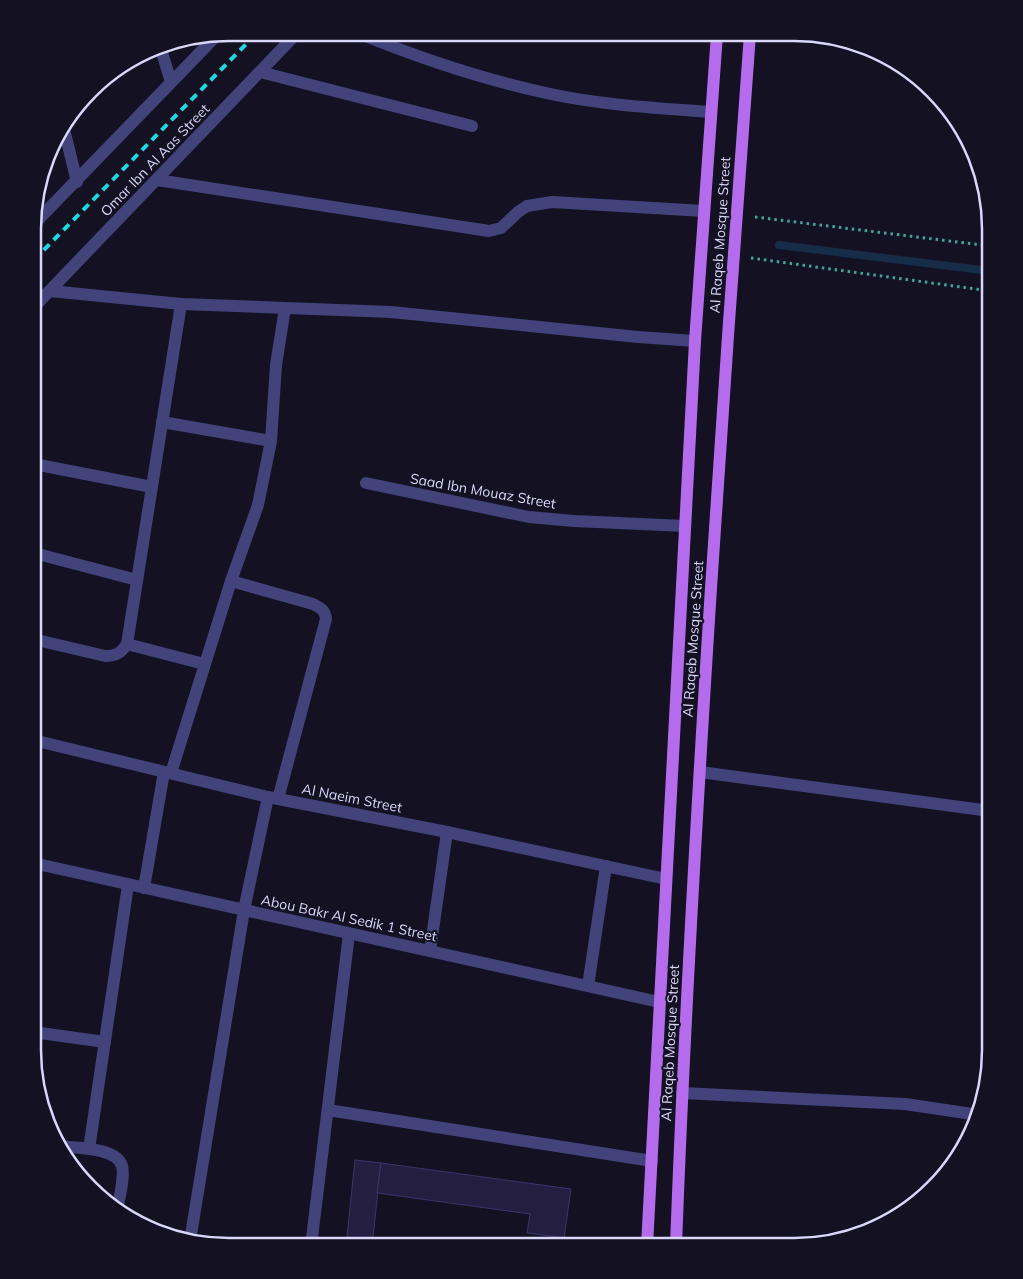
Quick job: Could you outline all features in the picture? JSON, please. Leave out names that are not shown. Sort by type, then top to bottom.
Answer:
[{"type":"main road","name":"Al Raqeb Mosque Street","points":[[647,1238],[695,341],[716,41]]},
{"type":"main road","name":"Al Raqeb Mosque Street","points":[[676,1238],[682,1093],[700,772],[733,255],[749,41]]},
{"type":"street","name":"Omar Ibn Al Aas Street","points":[[41,300],[289,41]]},
{"type":"street","points":[[377,41],[466,72],[546,93],[628,106],[711,112]]},
{"type":"street","points":[[42,216],[210,43]]},
{"type":"street","points":[[162,54],[171,82]]},
{"type":"street","points":[[260,72],[472,126]]},
{"type":"street","points":[[66,136],[77,182]]},
{"type":"street","points":[[157,180],[489,231],[501,228],[518,212],[528,206],[552,202],[704,211]]},
{"type":"street","points":[[50,291],[181,304],[392,312],[695,341]]},
{"type":"street","points":[[41,641],[105,656],[114,656],[122,652],[127,644],[181,304]]},
{"type":"street","points":[[144,888],[168,772],[258,505],[271,442],[276,365],[285,308]]},
{"type":"street","points":[[162,422],[271,442]]},
{"type":"street","points":[[41,465],[152,487]]},
{"type":"street","name":"Saad Ibn Mouaz Street","points":[[366,484],[529,517],[685,526]]},
{"type":"street","points":[[41,555],[137,580]]},
{"type":"street","points":[[191,1234],[244,910],[273,798],[326,619],[325,612],[313,604],[231,581]]},
{"type":"street","points":[[127,644],[204,664]]},
{"type":"street","name":"Al Naeim Street","points":[[41,742],[273,798],[447,832],[666,879]]},
{"type":"street","points":[[700,772],[982,810]]},
{"type":"street","points":[[430,951],[447,832]]},
{"type":"street","name":"Abou Bakr Al Sedik 1 Street","points":[[41,866],[659,1002]]},
{"type":"street","points":[[588,986],[606,866]]},
{"type":"street","points":[[89,1149],[128,885]]},
{"type":"street","points":[[312,1238],[349,934]]},
{"type":"street","points":[[41,1033],[105,1042]]},
{"type":"street","points":[[682,1093],[904,1104],[970,1114]]},
{"type":"street","points":[[328,1110],[652,1161]]},
{"type":"street","points":[[68,1147],[109,1153],[118,1158],[122,1166],[123,1175],[118,1201]]},
{"type":"path","points":[[736,214],[982,245]]},
{"type":"path","points":[[733,255],[982,290]]},
{"type":"building","points":[[355,1160],[381,1163],[373,1238],[347,1238]]},
{"type":"building","points":[[381,1163],[571,1189],[564,1238],[527,1233],[530,1214],[377,1193]]},
{"type":"waterway","points":[[779,245],[982,270]]},
{"type":"railway","points":[[41,253],[249,41]]}]
